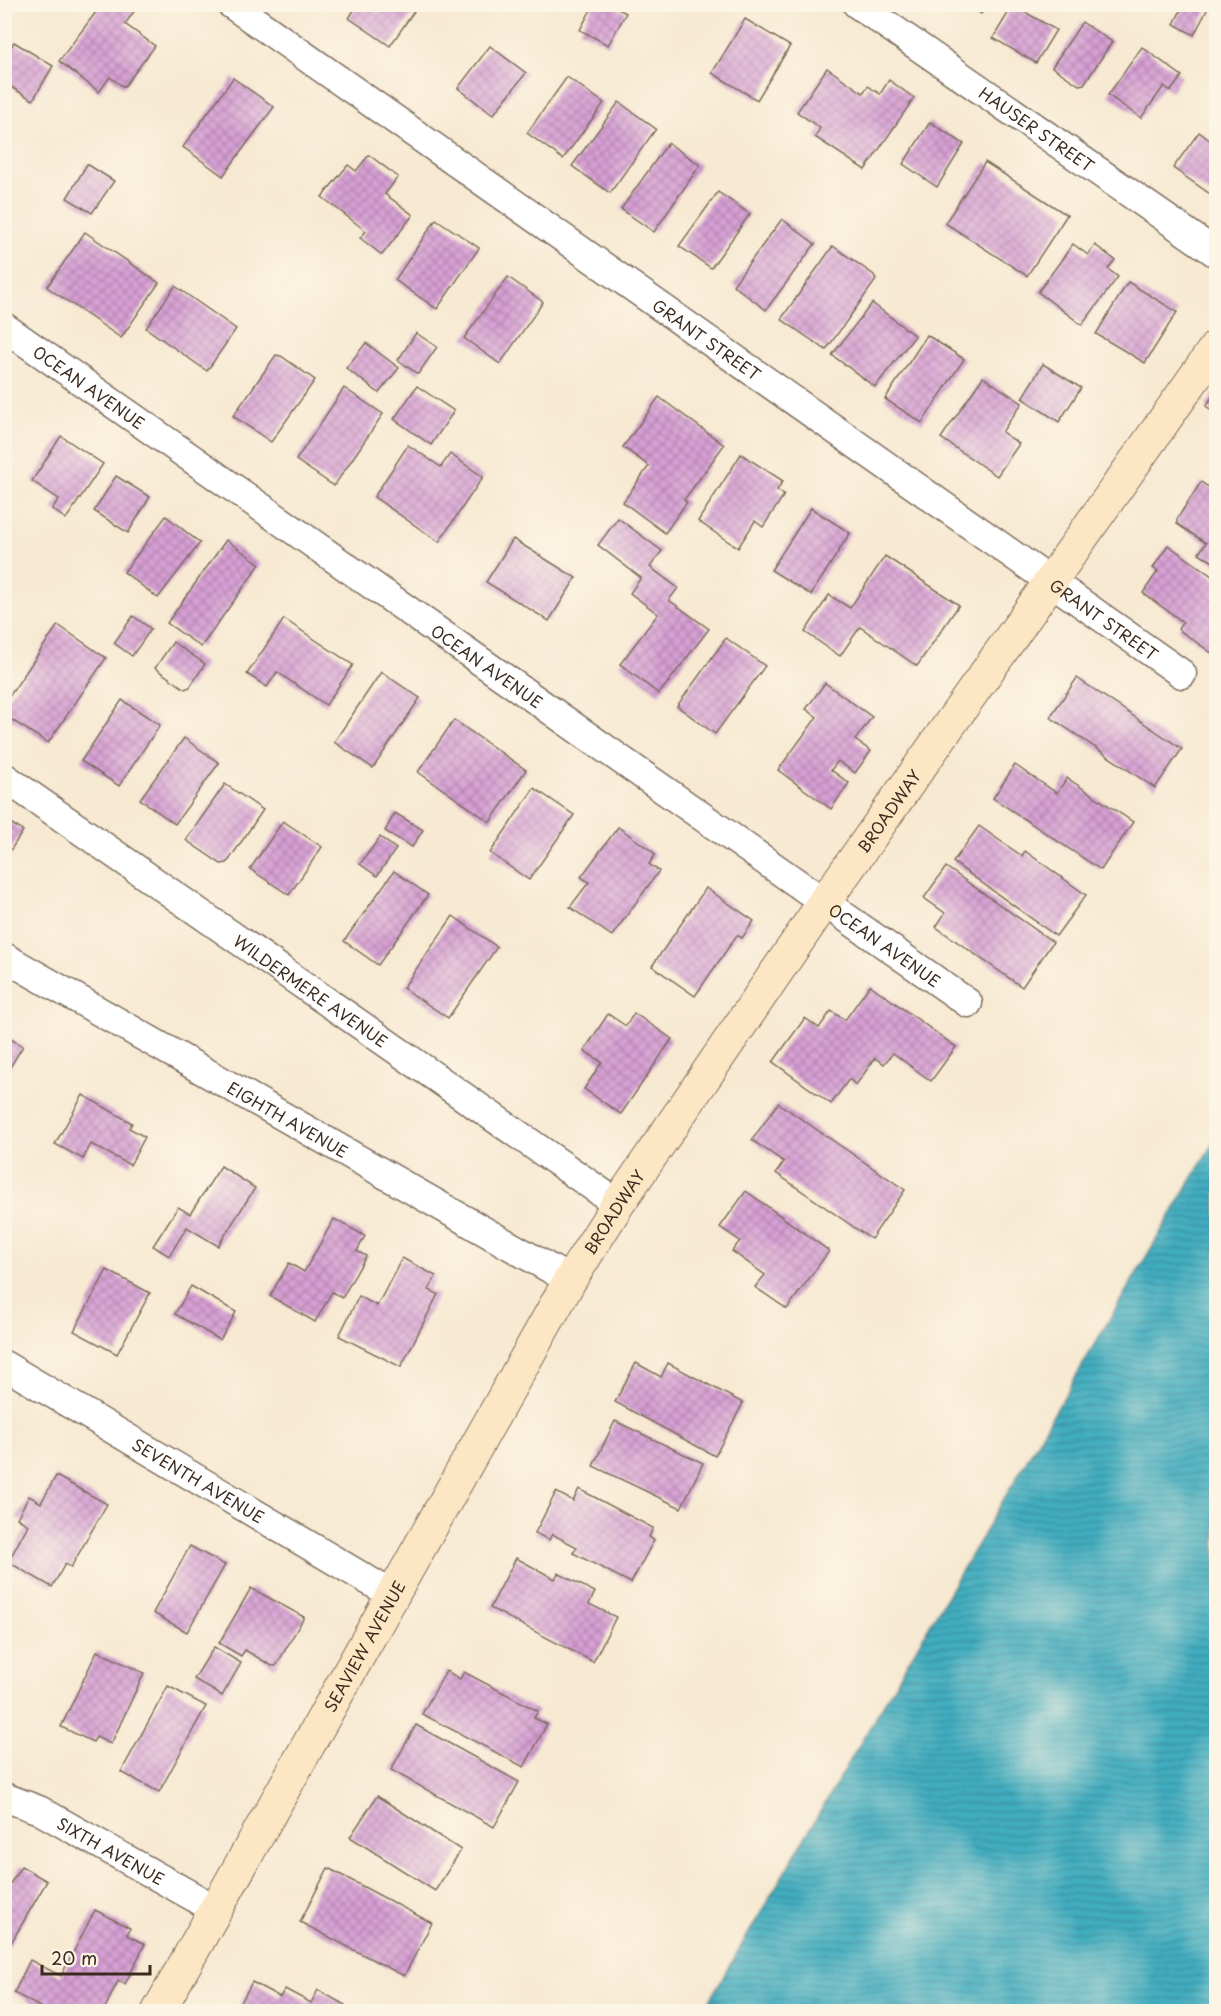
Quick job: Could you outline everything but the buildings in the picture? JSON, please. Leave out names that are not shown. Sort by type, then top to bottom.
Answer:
[{"type":"street","name":"GRANT STREET","points":[[231,4],[1182,674]]},
{"type":"street","name":"HAUSER STREET","points":[[857,4],[1216,253]]},
{"type":"street","name":"OCEAN AVENUE","points":[[4,327],[968,1003]]},
{"type":"street","name":"BROADWAY","points":[[570,1280],[618,1204],[825,901],[1216,347]]},
{"type":"street","name":"WILDERMERE AVENUE","points":[[4,777],[618,1204]]},
{"type":"street","name":"EIGHTH AVENUE","points":[[4,957],[570,1280]]},
{"type":"street","name":"SEAVIEW AVENUE","points":[[158,2012],[570,1280]]},
{"type":"street","name":"SEVENTH AVENUE","points":[[4,1365],[393,1595]]},
{"type":"street","name":"SIXTH AVENUE","points":[[4,1797],[39,1810],[215,1909]]},
{"type":"water","points":[[1216,1138],[1216,2011],[703,2011]]}]
